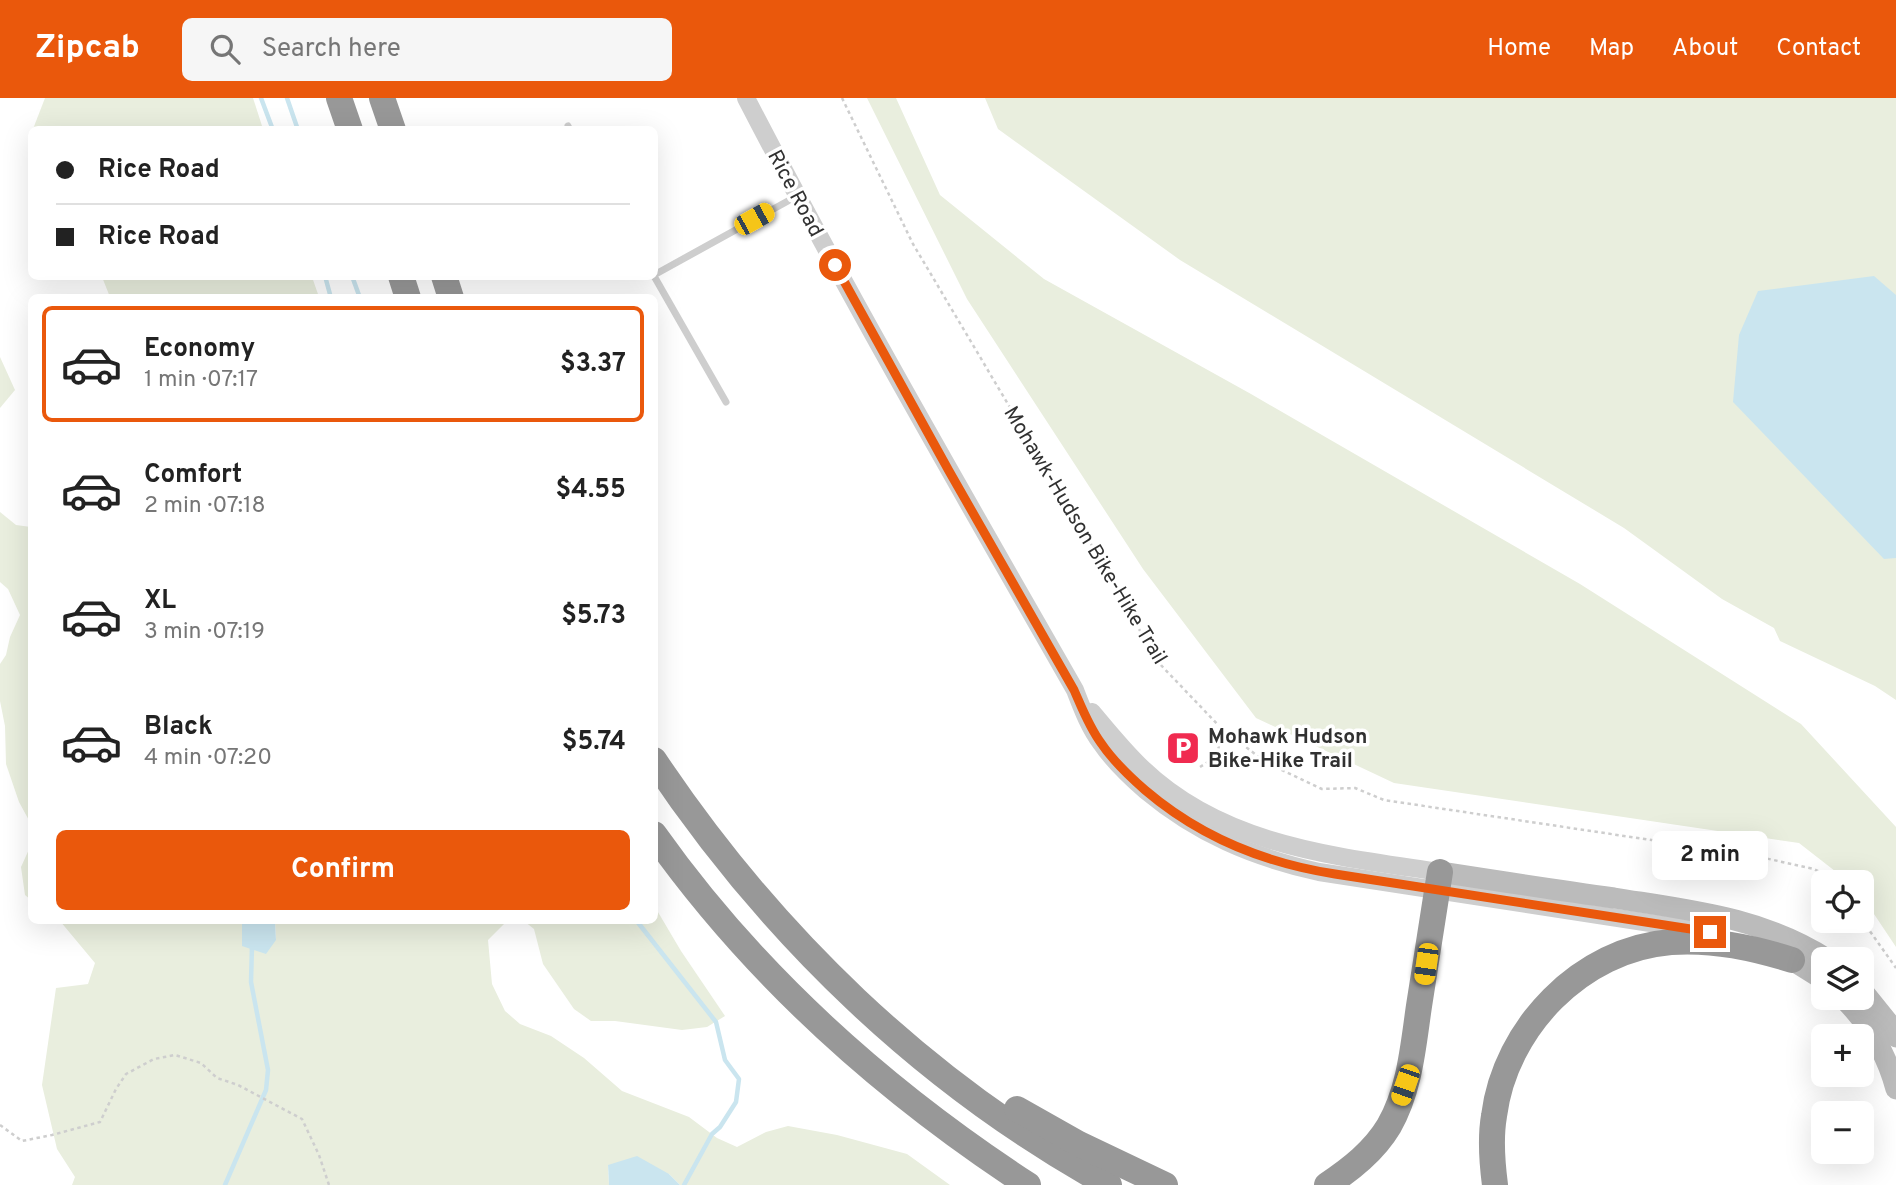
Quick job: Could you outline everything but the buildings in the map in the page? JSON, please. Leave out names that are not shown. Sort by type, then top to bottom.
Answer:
[{"type":"highway","points":[[339,98],[349,126]]},
{"type":"highway","points":[[382,98],[392,126]]},
{"type":"highway","points":[[658,766],[703,830],[736,871],[805,951],[881,1025],[988,1109],[1100,1180]]},
{"type":"highway","points":[[658,840],[730,929],[813,1018],[900,1094],[1028,1185]]},
{"type":"highway","points":[[1327,1185],[1361,1160],[1376,1145],[1398,1107],[1411,1063],[1439,881]]},
{"type":"highway","points":[[1496,1185],[1492,1164],[1493,1116],[1506,1071],[1526,1030],[1559,992],[1578,976],[1622,953],[1670,942],[1740,946],[1792,960]]},
{"type":"highway","points":[[805,951],[945,1060],[1013,1106],[1079,1144],[1165,1185]]},
{"type":"main road","name":"Rice Road","points":[[1439,881],[1714,914],[1774,931],[1811,949]]},
{"type":"main road","name":"Rice Road","points":[[1792,960],[1811,972]]},
{"type":"main road","points":[[1874,1005],[1896,1037]]},
{"type":"main road","points":[[1856,1010],[1883,1054],[1896,1089]]},
{"type":"street","name":"Rice Road","points":[[746,98],[949,471],[1074,690],[1143,769],[1210,816],[1292,847],[1439,881],[1710,932],[1767,948],[1792,960]]},
{"type":"lane","points":[[658,274],[797,196]]},
{"type":"lane","points":[[656,280],[726,402]]},
{"type":"path","name":"Mohawk-Hudson Bike-Hike Trail","points":[[842,98],[913,244],[1091,544],[1140,633],[1157,661],[1222,729],[1267,763],[1322,789],[1355,788],[1384,800],[1751,855],[1816,870]]},
{"type":"path","points":[[1200,767],[1217,756],[1222,729]]},
{"type":"path","points":[[1872,933],[1896,968]]},
{"type":"path","points":[[0,1125],[22,1141],[100,1122],[126,1074],[154,1059],[175,1055],[201,1063],[217,1078],[239,1085],[302,1119],[319,1155],[329,1185]]},
{"type":"green space","points":[[45,98],[253,98],[262,126],[34,126]]},
{"type":"green space","points":[[867,98],[896,98],[940,195],[1044,279],[1251,394],[1580,584],[1801,724],[1896,827],[1896,947],[1874,914],[1874,870],[1834,870],[1799,843],[1394,783],[1256,718],[1143,569],[967,299]]},
{"type":"green space","points":[[985,98],[1896,98],[1896,700],[1875,686],[1780,641],[1774,628],[1722,599],[1624,528],[1180,260],[998,129]]},
{"type":"green space","points":[[103,280],[313,280],[318,294],[109,294]]},
{"type":"green space","points":[[0,357],[15,390],[0,408]]},
{"type":"green space","points":[[0,512],[16,525],[28,527],[28,818],[19,802],[6,764],[5,726],[0,701],[0,664],[6,655],[10,637],[20,615],[8,589],[0,582]]},
{"type":"green space","points":[[28,852],[28,898],[25,895],[21,867]]},
{"type":"green space","points":[[658,912],[725,1016],[707,1027],[682,1030],[615,1021],[591,1021],[574,1009],[543,964],[534,929],[528,924],[658,924]]},
{"type":"green space","points":[[62,924],[242,924],[242,946],[276,940],[275,924],[504,924],[488,940],[492,984],[505,1011],[520,1024],[551,1036],[584,1058],[622,1091],[689,1117],[717,1138],[737,1147],[766,1132],[788,1126],[837,1135],[907,1154],[950,1185],[680,1185],[669,1174],[608,1165],[609,1185],[72,1185],[75,1177],[57,1149],[42,1085],[56,988],[88,984],[95,963]]},
{"type":"water","points":[[1874,276],[1896,295],[1896,558],[1884,559],[1733,402],[1739,335],[1758,291]]},
{"type":"water","points":[[242,924],[275,924],[276,940],[266,954],[242,946]]},
{"type":"water","points":[[637,1156],[669,1174],[680,1185],[609,1185],[608,1165]]},
{"type":"waterway","points":[[261,98],[272,126]]},
{"type":"waterway","points":[[287,98],[297,126]]},
{"type":"waterway","points":[[326,280],[330,294]]},
{"type":"waterway","points":[[353,280],[359,294]]},
{"type":"waterway","points":[[639,924],[716,1022],[725,1060],[739,1079],[736,1102],[720,1127],[712,1134],[684,1185]]},
{"type":"waterway","points":[[225,1185],[266,1090],[268,1070],[251,982],[252,945]]},
{"type":"place","name":"Mohawk Hudson Bike-Hike Trail","points":[[1183,748]]},
{"type":"route","points":[[835,265],[1074,690],[1091,728],[1116,763],[1154,797],[1202,830],[1229,844],[1286,864],[1319,872],[1710,932]]}]
